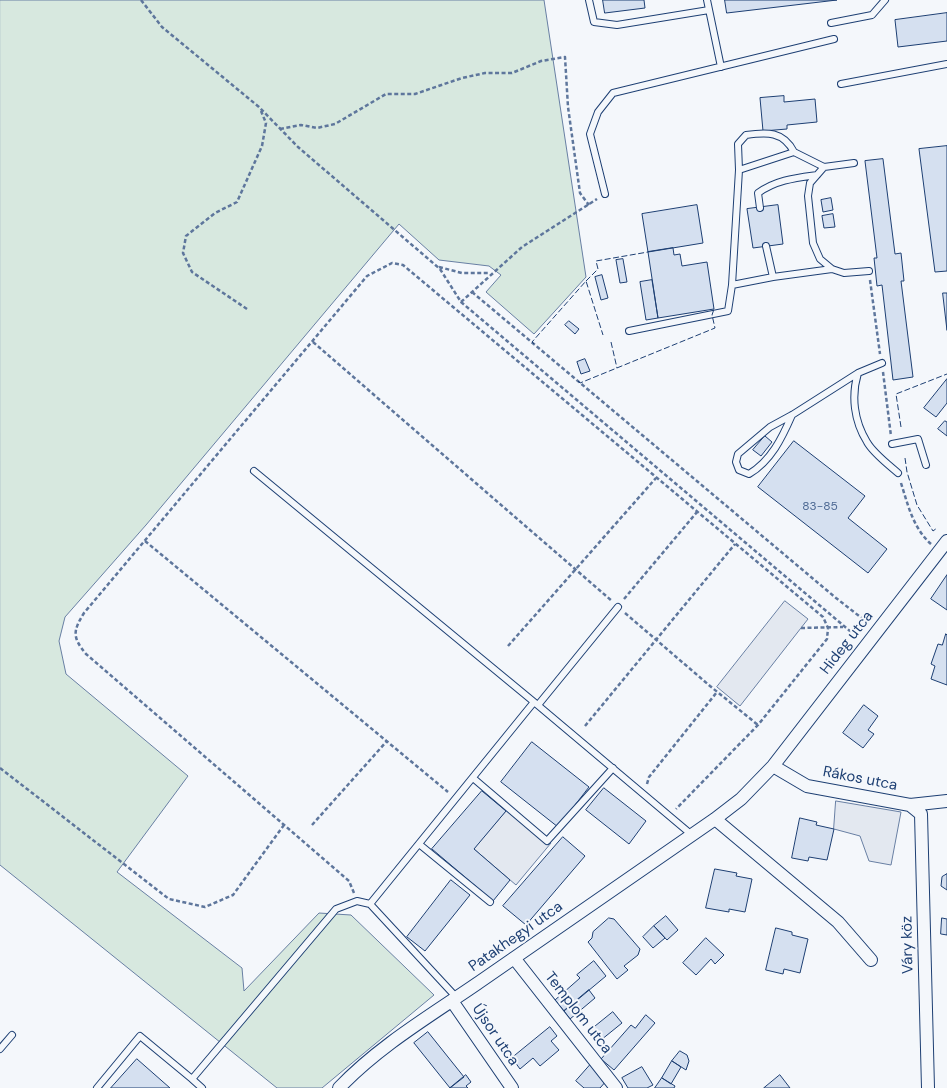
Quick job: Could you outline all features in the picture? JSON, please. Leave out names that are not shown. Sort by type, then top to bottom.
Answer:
[{"type":"street","name":"Hideg utca","points":[[773,766],[866,644],[945,549]]},
{"type":"street","name":"Rákos utca","points":[[773,766],[807,786],[910,806],[947,801]]},
{"type":"street","name":"Patakhegyi utca","points":[[339,1088],[368,1061],[411,1028],[715,819],[741,799],[773,766]]},
{"type":"street","name":"Váry köz","points":[[910,806],[921,814],[928,1088]]},
{"type":"street","points":[[715,819],[838,922],[871,960]]},
{"type":"street","name":"Templom utca","points":[[514,958],[616,1088]]},
{"type":"street","name":"Újsor utca","points":[[454,999],[512,1088]]},
{"type":"lane","points":[[589,0],[594,22],[617,25],[709,10]]},
{"type":"lane","points":[[707,0],[721,67]]},
{"type":"lane","points":[[831,23],[872,15],[885,0]]},
{"type":"lane","points":[[605,194],[590,134],[598,112],[613,93],[834,39]]},
{"type":"lane","points":[[841,84],[947,64]]},
{"type":"lane","points":[[629,331],[728,311],[732,285],[739,170],[738,144],[741,138],[746,135],[761,133],[781,136],[794,152],[824,167],[854,162]]},
{"type":"lane","points":[[739,170],[794,152]]},
{"type":"lane","points":[[824,167],[810,183],[808,196],[813,243],[820,259],[832,268],[844,273],[869,271]]},
{"type":"lane","points":[[760,208],[758,193],[768,186],[780,181],[817,175]]},
{"type":"lane","points":[[766,246],[773,277]]},
{"type":"lane","points":[[732,285],[832,268]]},
{"type":"lane","points":[[792,415],[782,437],[763,464],[749,474],[739,470],[736,462],[738,454],[770,427],[858,373],[882,363]]},
{"type":"lane","points":[[858,373],[854,386],[853,400],[867,444],[898,473]]},
{"type":"lane","points":[[892,444],[918,439],[926,465]]},
{"type":"lane","points":[[254,471],[536,703],[692,835]]},
{"type":"lane","points":[[370,904],[618,606]]},
{"type":"lane","points":[[473,778],[548,841],[613,768]]},
{"type":"lane","points":[[419,844],[490,902]]},
{"type":"lane","points":[[192,1079],[336,909],[358,901],[370,904],[454,999]]},
{"type":"lane","points":[[0,1049],[12,1035]]},
{"type":"lane","points":[[97,1088],[140,1036],[202,1088]]},
{"type":"path","points":[[141,0],[162,27],[259,107],[298,147],[440,269],[461,302],[866,644]]},
{"type":"path","points":[[280,129],[302,125],[317,128],[336,124],[386,94],[414,94],[462,78],[485,73],[512,73],[541,61],[565,58],[568,107],[580,193],[589,205]]},
{"type":"path","points":[[247,309],[192,272],[183,253],[186,236],[215,214],[236,202],[262,146],[266,123],[259,107]]},
{"type":"path","points":[[461,302],[522,247],[605,194]]},
{"type":"path","points":[[358,901],[349,881],[86,654],[76,642],[76,627],[84,613],[367,276],[392,263],[403,265],[823,617],[828,628],[827,639],[758,725],[669,816]]},
{"type":"path","points":[[436,266],[462,273],[492,273]]},
{"type":"path","points":[[869,271],[892,444]]},
{"type":"path","points":[[472,292],[828,591],[878,630]]},
{"type":"path","points":[[313,342],[656,640],[758,725]]},
{"type":"path","points":[[898,473],[911,516],[922,536],[945,549]]},
{"type":"path","points":[[508,646],[656,478]]},
{"type":"path","points":[[618,606],[698,512]]},
{"type":"path","points":[[144,542],[456,799]]},
{"type":"path","points":[[586,726],[735,544]]},
{"type":"path","points":[[801,628],[844,627]]},
{"type":"path","points":[[644,795],[650,777],[717,692]]},
{"type":"path","points":[[312,825],[387,741]]},
{"type":"path","points":[[0,768],[169,899],[205,908],[233,895],[284,825]]},
{"type":"shaded area","points":[[0,0],[544,0],[586,277],[534,334],[486,292],[501,275],[489,266],[439,260],[399,224],[146,525],[65,617],[59,641],[66,674],[188,776],[117,872],[242,968],[244,991],[319,913],[351,915],[434,995],[322,1088],[277,1088],[0,865]]},
{"type":"shaded area","points":[[785,601],[808,619],[740,706],[717,687]]},
{"type":"shaded area","points":[[836,801],[901,812],[891,865],[869,861],[860,836],[834,829]]},
{"type":"shaded area","points":[[509,808],[551,843],[516,885],[474,849]]},
{"type":"building","points":[[603,0],[644,0],[645,8],[605,13]]},
{"type":"building","points":[[725,0],[837,0],[727,13]]},
{"type":"building","points":[[947,13],[947,41],[898,47],[895,20]]},
{"type":"building","points":[[784,96],[784,102],[815,99],[817,122],[787,125],[787,129],[763,131],[760,98]]},
{"type":"building","points":[[947,146],[947,271],[935,272],[919,149]]},
{"type":"building","points":[[883,159],[895,254],[901,253],[904,281],[901,281],[913,377],[893,380],[882,285],[877,286],[874,258],[877,258],[865,161]]},
{"type":"building","points":[[831,198],[833,210],[823,212],[821,200]]},
{"type":"building","points":[[697,205],[703,243],[648,252],[642,214]]},
{"type":"building","points":[[778,205],[783,244],[753,248],[747,209]]},
{"type":"building","points":[[833,214],[835,227],[824,228],[822,216]]},
{"type":"building","points":[[673,248],[674,255],[680,254],[682,266],[707,262],[714,309],[658,318],[648,252]]},
{"type":"building","points":[[623,259],[627,282],[620,283],[616,260]]},
{"type":"building","points":[[602,275],[608,298],[601,300],[595,277]]},
{"type":"building","points":[[652,280],[658,318],[646,320],[640,282]]},
{"type":"building","points":[[943,293],[947,293],[947,330]]},
{"type":"building","points":[[569,321],[579,329],[575,334],[565,325]]},
{"type":"building","points":[[585,359],[590,371],[581,374],[577,362]]},
{"type":"building","points":[[947,379],[947,403],[936,417],[924,408]]},
{"type":"building","points":[[945,421],[947,422],[947,436],[938,429]]},
{"type":"building","points":[[765,436],[772,442],[761,456],[753,450]]},
{"type":"building","points":[[794,441],[865,496],[848,518],[887,549],[868,573],[758,487]]},
{"type":"building","points":[[947,575],[947,610],[931,599]]},
{"type":"building","points":[[946,634],[947,685],[931,679],[935,666],[931,664],[938,644],[942,645]]},
{"type":"building","points":[[864,705],[878,716],[868,730],[874,734],[863,748],[843,733]]},
{"type":"building","points":[[532,742],[589,787],[558,827],[501,782]]},
{"type":"building","points":[[604,788],[646,821],[629,844],[586,810]]},
{"type":"building","points":[[482,791],[506,811],[474,849],[510,880],[493,901],[432,849]]},
{"type":"building","points":[[800,818],[817,822],[816,825],[834,829],[827,860],[809,857],[808,861],[792,858]]},
{"type":"building","points":[[563,837],[585,856],[526,925],[503,906]]},
{"type":"building","points":[[715,869],[737,873],[736,876],[752,879],[745,912],[729,909],[729,912],[706,908]]},
{"type":"building","points":[[947,874],[947,890],[941,886],[942,877]]},
{"type":"building","points":[[451,880],[470,895],[425,951],[407,937]]},
{"type":"building","points":[[666,916],[678,930],[667,940],[654,926]]},
{"type":"building","points":[[609,918],[614,919],[640,949],[638,955],[624,966],[628,970],[617,979],[588,942],[592,938],[593,932]]},
{"type":"building","points":[[942,918],[947,919],[947,935],[941,934]]},
{"type":"building","points":[[654,926],[665,938],[653,948],[643,937]]},
{"type":"building","points":[[776,928],[808,939],[800,973],[784,969],[783,974],[766,970]]},
{"type":"building","points":[[706,938],[724,955],[715,964],[711,959],[696,975],[683,963]]},
{"type":"building","points":[[594,961],[606,976],[564,1011],[555,1000],[580,978],[577,975]]},
{"type":"building","points":[[589,990],[595,998],[570,1019],[564,1011]]},
{"type":"building","points":[[613,1012],[622,1023],[601,1040],[592,1029]]},
{"type":"building","points":[[646,1015],[655,1023],[614,1070],[601,1059],[631,1025],[635,1028]]},
{"type":"building","points":[[550,1027],[557,1036],[551,1041],[559,1050],[540,1066],[533,1058],[520,1069],[512,1058]]},
{"type":"building","points":[[428,1032],[464,1077],[450,1088],[414,1043]]},
{"type":"building","points":[[680,1051],[687,1055],[689,1061],[686,1070],[672,1061]]},
{"type":"building","points":[[137,1059],[170,1088],[111,1088]]},
{"type":"building","points":[[672,1061],[681,1067],[671,1084],[662,1078]]},
{"type":"building","points":[[591,1064],[607,1080],[600,1088],[584,1088],[576,1081]]},
{"type":"building","points":[[642,1067],[653,1085],[647,1088],[628,1088],[622,1078]]},
{"type":"building","points":[[466,1075],[471,1082],[466,1086],[468,1088],[450,1088]]},
{"type":"building","points":[[780,1075],[790,1088],[764,1088]]},
{"type":"building","points":[[662,1078],[675,1086],[674,1088],[655,1088]]},
{"type":"fence","points":[[586,281],[598,269],[596,261],[648,252]]},
{"type":"fence","points":[[534,344],[532,342],[586,281],[603,335]]},
{"type":"fence","points":[[578,381],[580,383],[715,328],[712,315],[714,309]]},
{"type":"fence","points":[[611,342],[617,368]]},
{"type":"fence","points":[[901,427],[896,394],[947,374]]},
{"type":"fence","points":[[905,458],[907,472],[917,505],[933,531],[937,528]]}]
